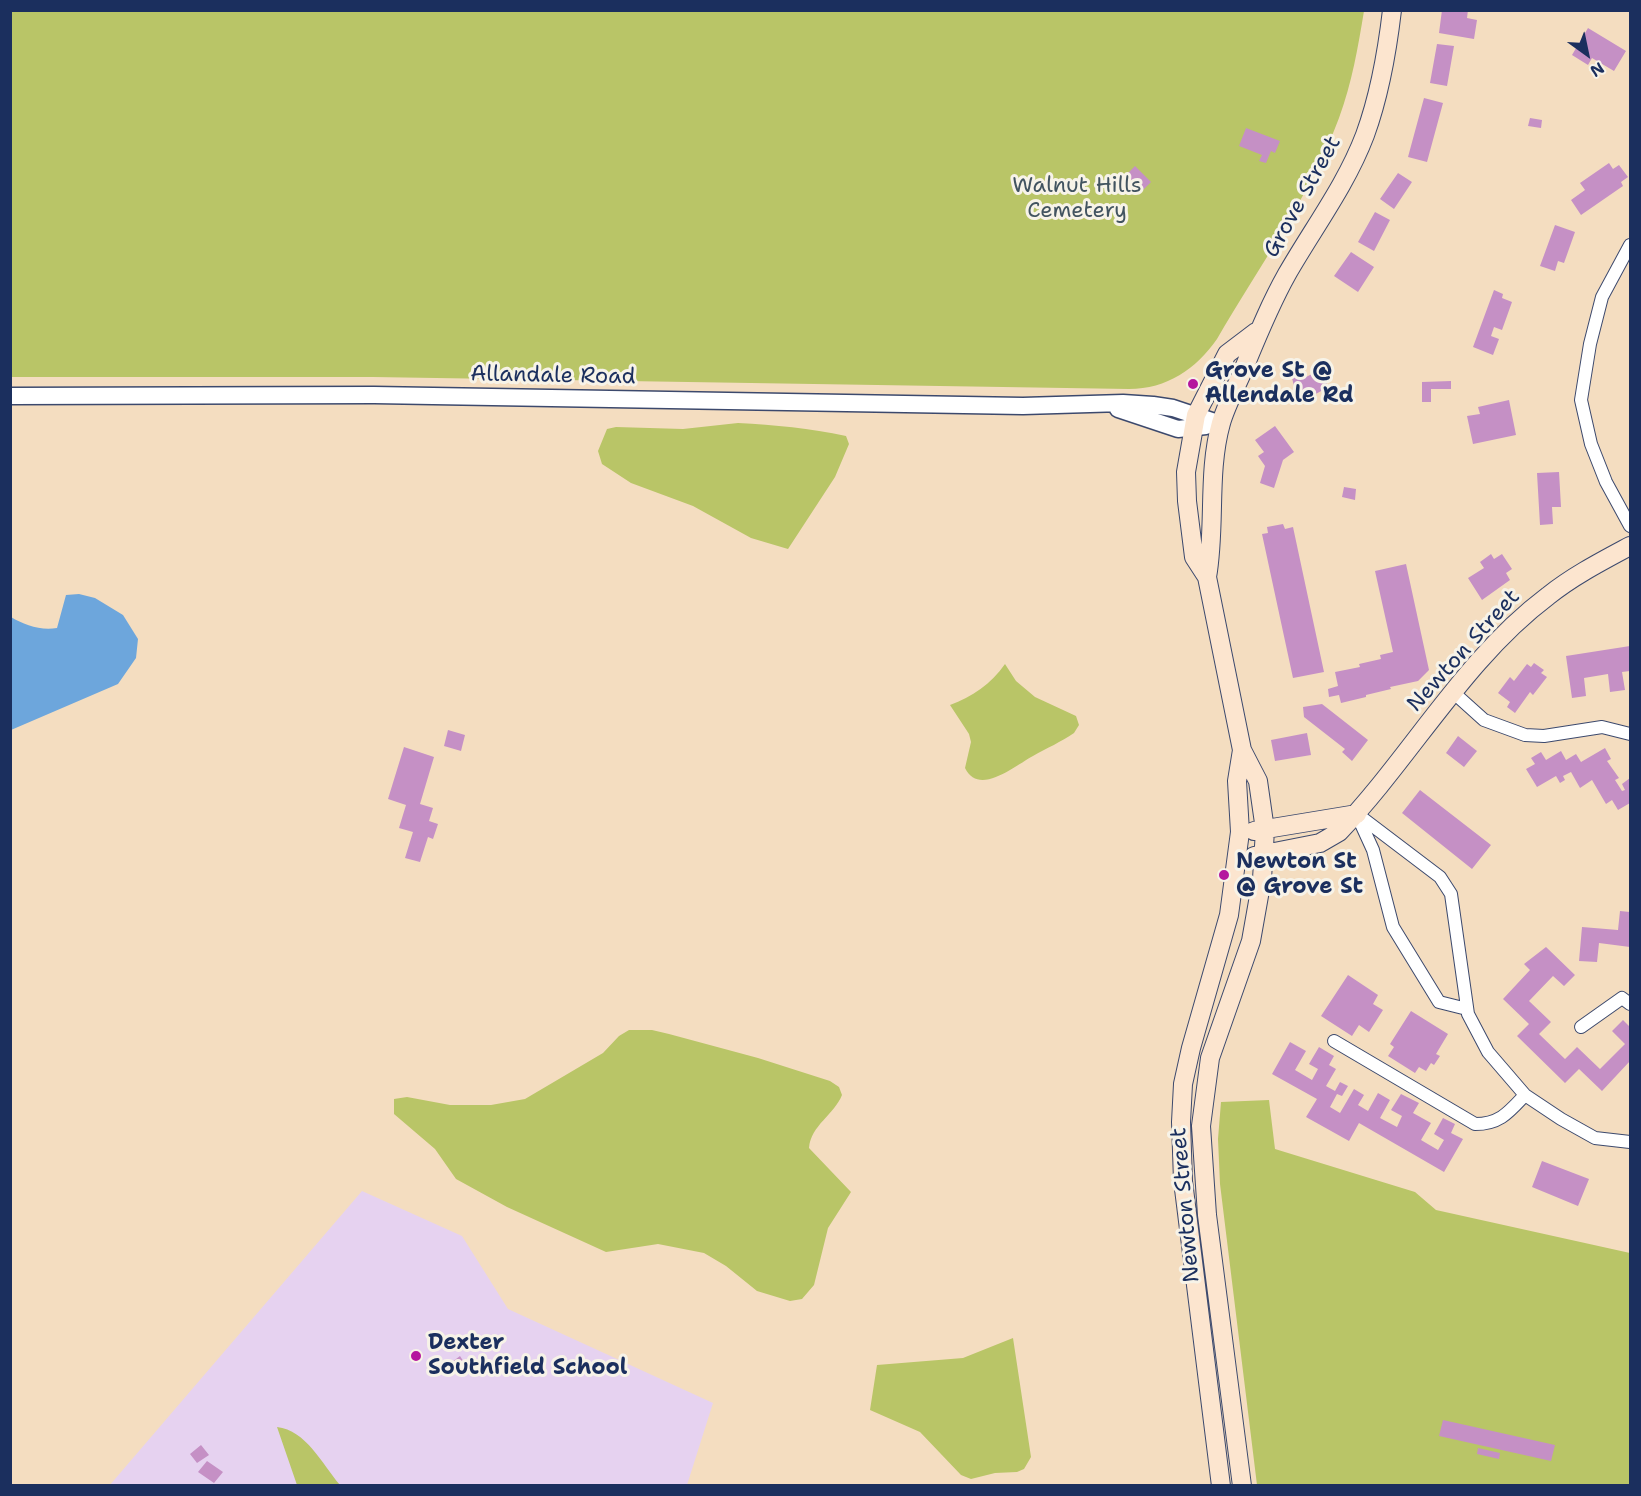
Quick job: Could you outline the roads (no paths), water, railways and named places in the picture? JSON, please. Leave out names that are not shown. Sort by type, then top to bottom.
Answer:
[{"type":"main road","name":"Grove Street","points":[[1265,830],[1258,780],[1242,750],[1207,577],[1212,549],[1210,534],[1214,471],[1221,424],[1256,333],[1288,273],[1327,213],[1364,136],[1384,71],[1392,10]]},
{"type":"main road","name":"Grove Street","points":[[1207,577],[1194,557],[1187,501],[1186,472],[1195,422],[1227,354],[1256,333]]},
{"type":"main road","name":"Newton Street","points":[[1238,857],[1265,856],[1320,843],[1339,832],[1357,814],[1454,693],[1510,629],[1548,596],[1601,561],[1630,546]]},
{"type":"main road","name":"Grove Street","points":[[1240,832],[1237,781],[1242,750]]},
{"type":"main road","points":[[1240,832],[1265,830],[1357,814]]},
{"type":"main road","name":"Newton Street","points":[[1242,1485],[1206,1206],[1201,1126],[1210,1058],[1251,941],[1265,856],[1265,830]]},
{"type":"main road","name":"Newton Street","points":[[1221,1485],[1183,1181],[1181,1122],[1186,1066],[1222,943],[1238,857],[1240,832]]},
{"type":"street","points":[[1630,245],[1602,297],[1590,344],[1581,400],[1591,444],[1606,482],[1630,526]]},
{"type":"street","name":"Allandale Road","points":[[10,396],[374,395],[1094,405],[1123,403],[1153,405],[1195,422],[1221,424]]},
{"type":"street","points":[[1454,693],[1485,720],[1525,735],[1544,735],[1602,727],[1630,734]]},
{"type":"street","points":[[1357,814],[1373,850],[1393,927],[1439,1002],[1467,1010]]},
{"type":"street","points":[[1357,814],[1440,876],[1451,894],[1467,1010],[1488,1052],[1525,1095],[1595,1138],[1630,1142]]},
{"type":"street","points":[[1581,1027],[1622,998],[1630,1004]]},
{"type":"street","points":[[1334,1041],[1475,1124],[1490,1124],[1503,1119],[1525,1095]]},
{"type":"water","points":[[79,594],[95,598],[123,615],[138,639],[136,658],[118,684],[11,730],[11,617],[33,627],[57,628],[66,595]]},
{"type":"place","name":"Grove St @ Allendale Rd","points":[[1193,384]]},
{"type":"place","name":"Newton St @ Grove St","points":[[1224,875]]},
{"type":"place","name":"Dexter Southfield School","points":[[416,1356]]},
{"type":"park label","name":"Walnut Hills Cemetery","points":[[1077,198]]}]
